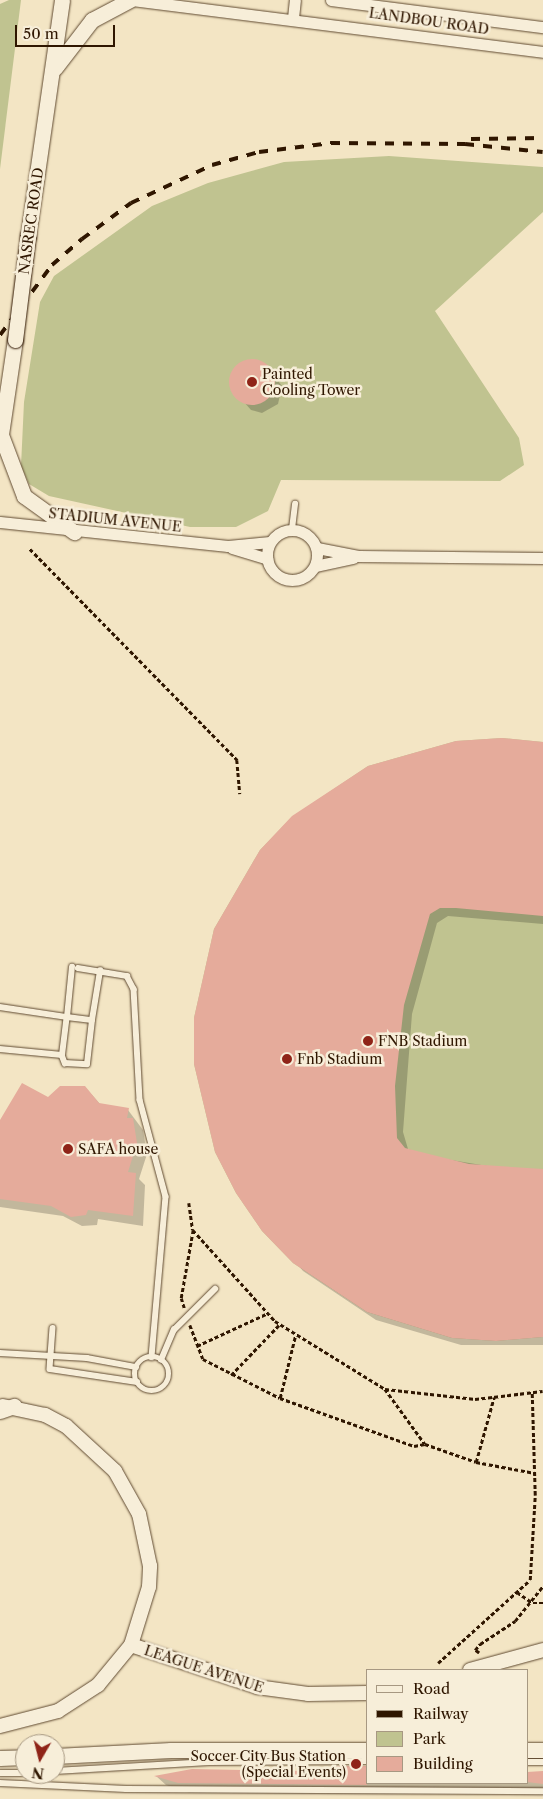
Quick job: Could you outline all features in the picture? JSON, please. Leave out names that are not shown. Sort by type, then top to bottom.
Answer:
[{"type":"main road","name":"NASREC ROAD","points":[[0,438],[28,236],[55,68],[62,0]]},
{"type":"main road","points":[[55,68],[92,20],[131,0]]},
{"type":"main road","points":[[0,438],[24,496],[74,532]]},
{"type":"main road","points":[[65,1755],[171,1750],[366,1750]]},
{"type":"main road","points":[[528,1750],[543,1750]]},
{"type":"main road","points":[[0,1758],[15,1758]]},
{"type":"street","name":"LANDBOU ROAD","points":[[131,0],[293,18],[543,52]]},
{"type":"street","points":[[293,18],[295,0]]},
{"type":"street","name":"LANDBOU ROAD","points":[[331,0],[543,27]]},
{"type":"street","name":"STADIUM AVENUE","points":[[0,522],[74,532],[228,546],[270,542]]},
{"type":"street","points":[[315,566],[317,548],[308,535],[292,529],[270,542],[266,559],[274,573],[289,580],[304,577],[315,566],[359,556]]},
{"type":"street","name":"STADIUM AVENUE","points":[[228,546],[266,559]]},
{"type":"street","points":[[317,548],[359,556],[543,558]]},
{"type":"street","points":[[0,1726],[58,1711],[98,1685],[131,1645],[149,1587],[150,1566],[147,1540],[130,1492],[104,1459],[66,1426],[4,1406]]},
{"type":"street","name":"LEAGUE AVENUE","points":[[131,1645],[257,1687],[308,1694],[366,1693]]},
{"type":"street","points":[[474,1669],[543,1650]]},
{"type":"lane","points":[[292,529],[295,504]]},
{"type":"lane","points":[[100,971],[87,1064],[65,1063],[62,1055],[75,967],[100,971],[127,976],[132,982],[140,1100],[164,1184],[165,1220],[152,1357]]},
{"type":"lane","points":[[0,1007],[67,1018],[92,1020]]},
{"type":"lane","points":[[0,1049],[62,1055]]},
{"type":"lane","points":[[161,1360],[174,1330],[215,1289]]},
{"type":"lane","points":[[53,1328],[48,1359],[50,1369],[137,1382],[151,1391],[166,1385],[169,1369],[161,1360],[152,1357]]},
{"type":"lane","points":[[0,1353],[48,1359],[54,1355],[136,1367],[152,1357]]},
{"type":"lane","points":[[136,1367],[137,1382]]},
{"type":"lane","points":[[65,1770],[192,1762],[366,1761]]},
{"type":"lane","points":[[528,1762],[543,1762]]},
{"type":"lane","points":[[0,1773],[15,1773]]},
{"type":"lane","points":[[0,1782],[126,1789],[543,1791]]},
{"type":"path","points":[[30,549],[237,760],[240,794]]},
{"type":"path","points":[[189,1203],[193,1230],[180,1298],[203,1359],[231,1375],[280,1398],[414,1446],[425,1444],[476,1462],[535,1473]]},
{"type":"path","points":[[193,1230],[279,1324],[295,1337],[385,1389],[475,1399],[543,1392]]},
{"type":"path","points":[[197,1346],[268,1313]]},
{"type":"path","points":[[231,1375],[279,1324]]},
{"type":"path","points":[[280,1398],[295,1337]]},
{"type":"path","points":[[385,1389],[425,1444]]},
{"type":"path","points":[[438,1663],[530,1580],[535,1473],[532,1393]]},
{"type":"path","points":[[476,1462],[494,1396]]},
{"type":"path","points":[[481,1654],[475,1650],[480,1644],[533,1603],[543,1586]]},
{"type":"path","points":[[517,1592],[533,1603],[543,1603]]},
{"type":"green space","points":[[9,0],[21,0],[0,169],[0,4]]},
{"type":"green space","points":[[389,156],[543,167],[543,212],[435,311],[519,438],[524,465],[500,481],[281,480],[268,511],[236,527],[190,527],[49,496],[29,484],[21,466],[24,402],[40,302],[54,276],[152,206],[208,183],[284,162]]},
{"type":"green space","name":"FNB Stadium","points":[[502,738],[543,742],[543,1337],[496,1341],[452,1338],[367,1312],[293,1263],[262,1231],[236,1193],[215,1152],[194,1064],[194,1018],[214,929],[260,850],[292,817],[368,766],[456,741]]},
{"type":"building","name":"Painted Cooling Tower","points":[[252,359],[265,363],[271,369],[275,382],[271,395],[265,401],[252,405],[239,401],[233,395],[229,382],[233,369],[239,363]]},
{"type":"building","name":"FNB Stadium","points":[[502,738],[543,742],[543,916],[456,908],[440,908],[430,914],[404,1005],[395,1086],[397,1138],[405,1148],[469,1164],[543,1169],[543,1337],[496,1341],[452,1338],[367,1312],[293,1263],[262,1231],[236,1193],[215,1152],[194,1064],[194,1018],[214,929],[260,850],[292,816],[368,766],[456,741]]},
{"type":"building","name":"SAFA house","points":[[22,1083],[48,1097],[60,1086],[85,1086],[99,1103],[129,1108],[127,1118],[133,1118],[137,1143],[128,1172],[136,1173],[133,1216],[88,1210],[86,1215],[71,1217],[51,1206],[0,1199],[0,1120]]},
{"type":"building","points":[[336,1766],[366,1766],[367,1785],[178,1783],[154,1776],[192,1769],[305,1771]]},
{"type":"building","points":[[543,1771],[543,1784],[528,1782],[528,1772]]},
{"type":"railway","points":[[471,139],[543,138]]},
{"type":"railway","points":[[0,335],[52,265],[82,239],[131,203],[212,165],[259,152],[331,143],[465,144],[543,152]]},
{"type":"place","name":"Painted Cooling Tower","points":[[252,382]]},
{"type":"place","name":"FNB Stadium","points":[[368,1041]]},
{"type":"place","name":"Fnb Stadium","points":[[287,1059]]},
{"type":"place","name":"SAFA house","points":[[68,1149]]},
{"type":"place","name":"Soccer City Bus Station (Special Events)","points":[[356,1764]]}]
